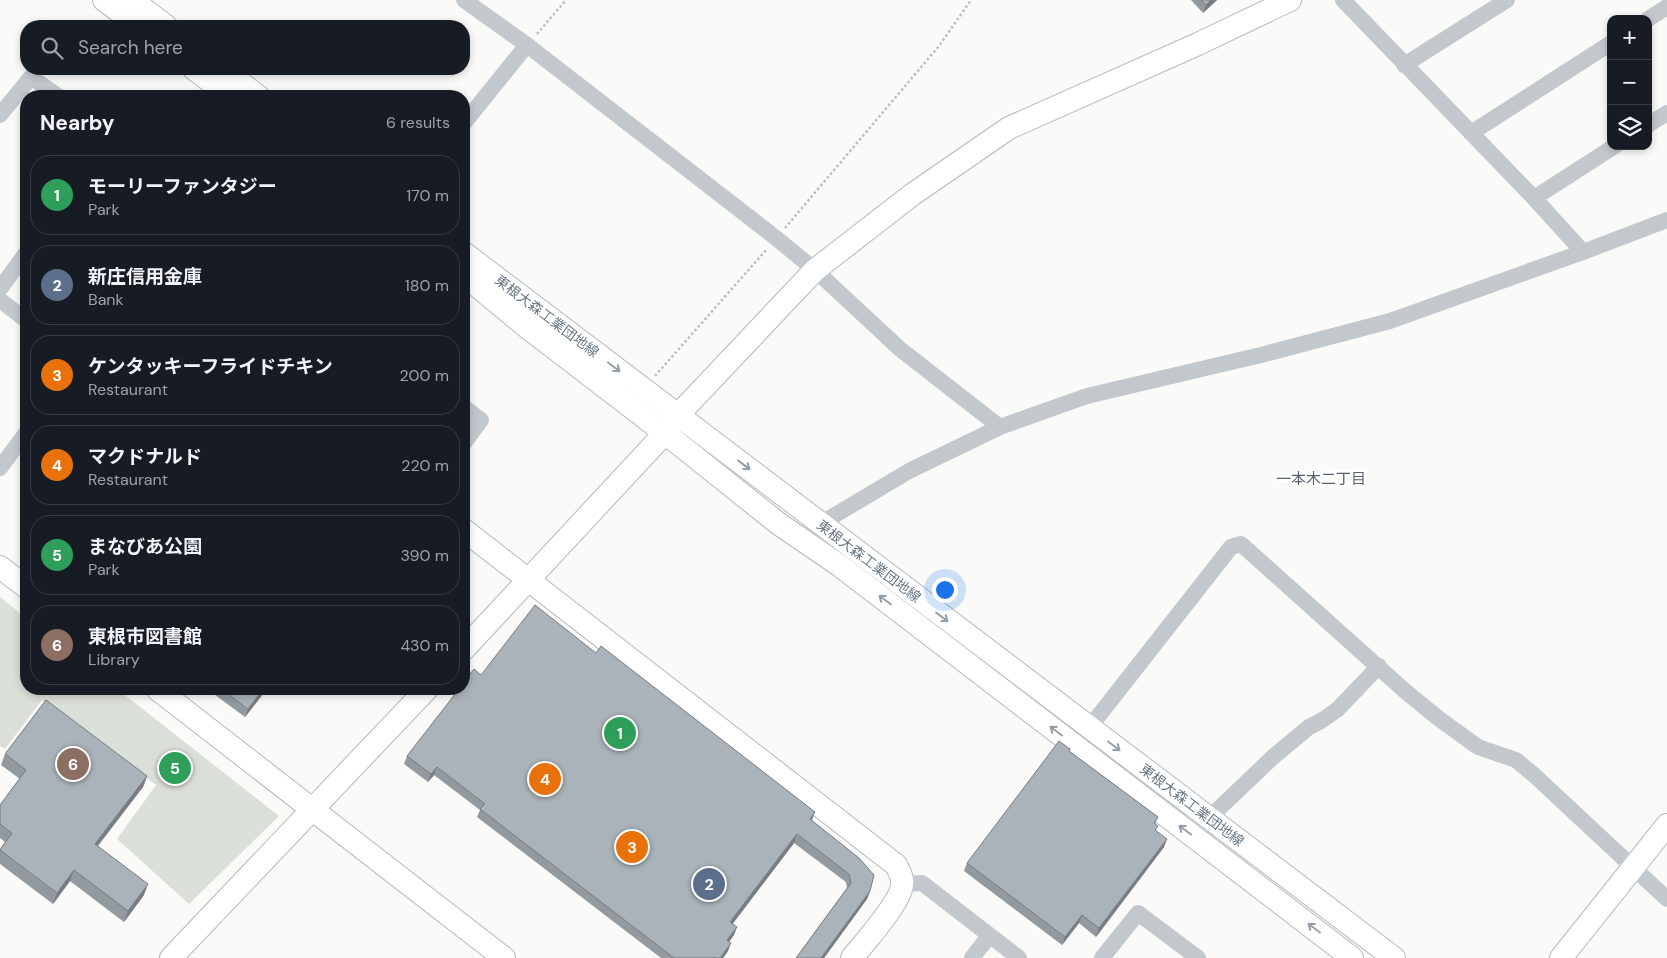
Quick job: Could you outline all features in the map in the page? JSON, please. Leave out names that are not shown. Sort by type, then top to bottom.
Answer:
[{"type":"main road","points":[[104,0],[130,20]]},
{"type":"main road","points":[[132,0],[158,20]]},
{"type":"main road","points":[[470,643],[665,433],[678,415],[815,270],[913,194],[1009,128],[1198,44],[1290,0]]},
{"type":"main road","points":[[202,75],[222,90]]},
{"type":"main road","points":[[230,75],[250,90]]},
{"type":"main road","name":"東根大森工業団地線","points":[[470,258],[1394,958]]},
{"type":"main road","name":"東根大森工業団地線","points":[[470,280],[528,328],[665,433],[779,524],[847,571],[1352,958]]},
{"type":"main road","points":[[470,535],[896,865],[902,884],[899,897],[852,958]]},
{"type":"main road","points":[[0,567],[20,583]]},
{"type":"main road","points":[[165,695],[313,810],[494,955]]},
{"type":"main road","points":[[171,958],[421,695]]},
{"type":"main road","points":[[1561,958],[1667,825]]},
{"type":"street","points":[[464,0],[528,45],[776,238],[815,270],[900,349],[1000,426]]},
{"type":"street","points":[[1343,0],[1534,198],[1583,252]]},
{"type":"street","points":[[1404,65],[1508,0]]},
{"type":"street","points":[[1652,16],[1667,7]]},
{"type":"street","points":[[470,116],[528,45]]},
{"type":"street","points":[[1471,133],[1607,46]]},
{"type":"street","points":[[20,90],[31,77],[49,90]]},
{"type":"street","points":[[0,115],[20,90]]},
{"type":"street","points":[[1652,122],[1667,113]]},
{"type":"street","points":[[1534,198],[1609,150]]},
{"type":"street","points":[[820,524],[909,472],[1000,426],[1088,396],[1261,355],[1390,321],[1667,220]]},
{"type":"street","points":[[0,289],[20,262]]},
{"type":"street","points":[[0,300],[20,315]]},
{"type":"street","points":[[470,412],[481,420],[470,435]]},
{"type":"street","points":[[0,468],[20,441]]},
{"type":"street","points":[[1089,728],[1231,547],[1241,544],[1431,713],[1478,747],[1516,760],[1667,899]]},
{"type":"street","points":[[1209,818],[1273,757],[1309,726],[1321,721],[1338,709],[1379,666]]},
{"type":"street","points":[[902,884],[922,883],[1019,958]]},
{"type":"street","points":[[1102,958],[1138,914],[1198,958]]},
{"type":"street","points":[[972,958],[989,936]]},
{"type":"path","points":[[528,45],[566,0]]},
{"type":"path","points":[[644,389],[776,238],[939,46],[971,0]]},
{"type":"shaded area","points":[[0,597],[20,613],[20,695],[125,695],[279,816],[189,904],[117,839],[156,785],[42,700],[5,749],[0,746]]},
{"type":"building","points":[[1201,0],[1211,0],[1206,5]]},
{"type":"building","points":[[535,605],[596,653],[601,646],[815,812],[810,819],[859,858],[874,875],[870,891],[821,958],[796,958],[851,883],[849,874],[797,834],[730,922],[737,927],[727,940],[731,943],[720,958],[674,958],[480,809],[485,804],[437,767],[431,774],[407,756],[454,695],[470,695],[470,674],[474,669],[481,675]]},
{"type":"building","points":[[229,695],[258,695],[248,709]]},
{"type":"building","points":[[46,700],[147,776],[95,844],[148,884],[128,911],[74,870],[57,893],[0,850],[12,833],[0,824],[0,805],[26,770],[5,754]]},
{"type":"building","points":[[1059,741],[1070,749],[1069,751],[1158,817],[1154,823],[1158,826],[1155,830],[1167,839],[1099,928],[1082,915],[1065,937],[967,863]]},
{"type":"place","name":"モーリーファンタジー","points":[[620,733]]},
{"type":"place","name":"東根市図書館","points":[[73,764]]},
{"type":"place","name":"まなびあ公園","points":[[175,768]]},
{"type":"place","name":"マクドナルド","points":[[545,779]]},
{"type":"place","name":"ケンタッキーフライドチキン","points":[[632,847]]},
{"type":"place","name":"新庄信用金庫","points":[[709,884]]},
{"type":"district","name":"一本木二丁目","points":[[1321,479]]}]
